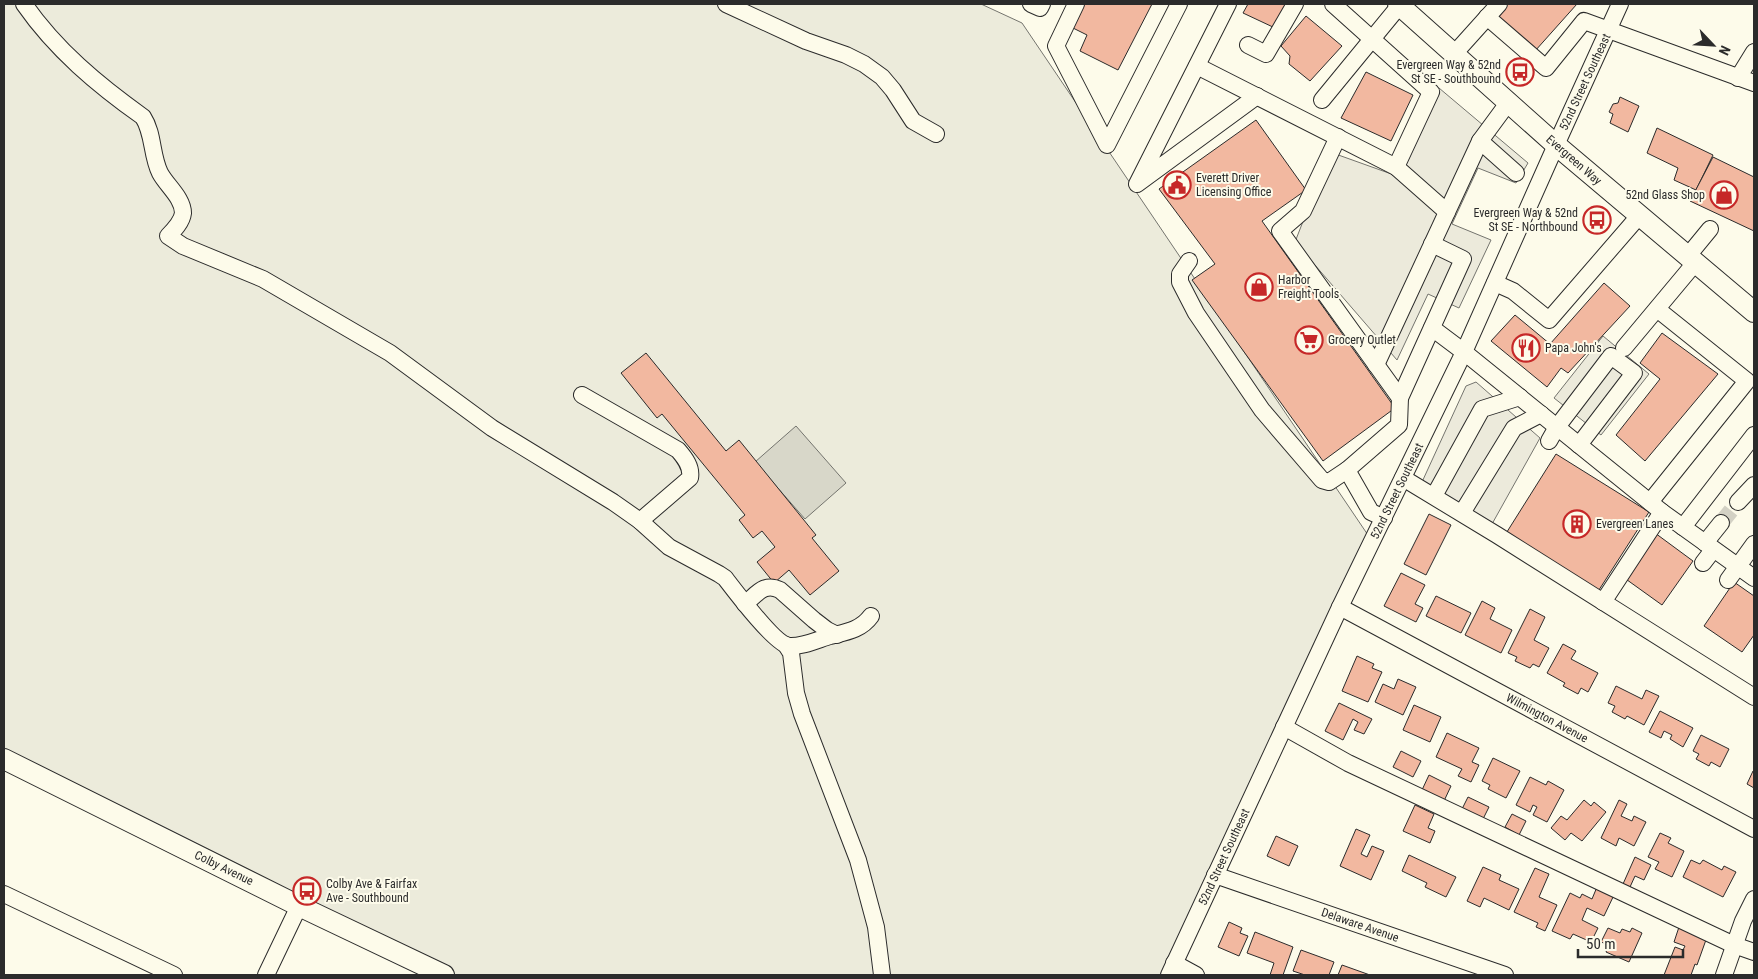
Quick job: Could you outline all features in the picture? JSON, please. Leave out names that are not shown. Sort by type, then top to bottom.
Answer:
[{"type":"main road","name":"Evergreen Way","points":[[1399,4],[1508,103],[1754,312]]},
{"type":"main road","name":"Colby Avenue","points":[[4,759],[299,906],[444,975]]},
{"type":"street","points":[[24,4],[59,47],[78,66],[110,94],[143,117],[149,126],[160,172],[182,206],[183,214],[180,221],[168,236],[183,246],[263,279],[390,353],[492,428],[613,502],[640,521],[669,547],[725,578],[745,604],[778,640],[786,645],[791,653],[796,693],[802,714],[858,860],[876,927],[882,975]]},
{"type":"street","points":[[726,4],[806,41],[846,55],[864,64],[882,78],[893,90],[913,122],[936,134]]},
{"type":"street","points":[[1031,4],[1040,8],[1042,4]]},
{"type":"street","points":[[1076,4],[1056,46],[1108,145],[1179,4]]},
{"type":"street","points":[[1228,4],[1137,184],[1257,96]]},
{"type":"street","points":[[1248,46],[1266,54],[1295,4]]},
{"type":"street","points":[[1333,4],[1431,92],[1396,167]]},
{"type":"street","points":[[1322,100],[1399,4]]},
{"type":"street","points":[[1454,54],[1499,4]]},
{"type":"street","name":"52nd Street Southeast","points":[[1171,969],[1340,607],[1464,352],[1620,4]]},
{"type":"street","points":[[1487,17],[1546,68],[1584,22],[1608,31],[1645,52],[1754,83]]},
{"type":"street","points":[[1738,78],[1754,52]]},
{"type":"street","points":[[1197,66],[1396,167],[1447,212]]},
{"type":"street","points":[[1376,365],[1480,141],[1508,103]]},
{"type":"street","points":[[1338,138],[1303,211],[1280,231],[1400,398]]},
{"type":"street","points":[[1480,141],[1516,173]]},
{"type":"street","points":[[1495,283],[1513,291],[1548,320],[1639,216]]},
{"type":"street","points":[[1624,348],[1657,309],[1691,260],[1710,228]]},
{"type":"street","points":[[1189,261],[1180,274],[1180,282],[1196,313],[1262,410],[1322,480],[1329,482],[1347,470],[1400,425],[1400,398],[1463,259],[1432,244]]},
{"type":"street","points":[[1603,602],[1656,507],[1750,376],[1657,309]]},
{"type":"street","points":[[1432,328],[1656,507],[1754,578]]},
{"type":"street","points":[[1549,441],[1557,427],[1611,356],[1634,374],[1579,444]]},
{"type":"street","points":[[582,396],[678,450],[686,459],[691,472],[690,478],[640,521]]},
{"type":"street","points":[[1434,496],[1482,408],[1520,397]]},
{"type":"street","points":[[1462,514],[1514,428],[1541,414]]},
{"type":"street","points":[[1683,527],[1754,435]]},
{"type":"street","points":[[1347,470],[1370,512],[1384,518]]},
{"type":"street","points":[[1403,478],[1754,697]]},
{"type":"street","points":[[1738,502],[1754,485]]},
{"type":"street","points":[[1703,563],[1721,522]]},
{"type":"street","points":[[1728,580],[1754,544]]},
{"type":"street","points":[[745,604],[765,588],[775,587],[820,625],[837,635]]},
{"type":"street","name":"Wilmington Avenue","points":[[1340,607],[1754,829]]},
{"type":"street","points":[[786,645],[797,646],[854,630],[867,623],[871,616]]},
{"type":"street","points":[[1284,727],[1348,763],[1734,945],[1754,952]]},
{"type":"street","name":"Delaware Avenue","points":[[1215,875],[1505,975]]},
{"type":"street","points":[[4,894],[174,975]]},
{"type":"street","points":[[1724,975],[1742,921],[1754,899]]},
{"type":"street","points":[[266,975],[299,906]]},
{"type":"street","points":[[1171,969],[1196,975]]},
{"type":"shaded area","points":[[4,4],[981,4],[1022,23],[1372,541],[1169,975],[444,975],[4,759]]},
{"type":"shaded area","points":[[1439,88],[1528,163],[1516,183],[1478,168],[1452,224],[1491,240],[1459,308],[1428,294],[1397,360],[1295,242],[1330,152],[1397,176]]},
{"type":"shaded area","points":[[1603,336],[1649,374],[1601,435],[1554,398]]},
{"type":"shaded area","points":[[1476,382],[1540,438],[1492,524],[1422,482],[1466,386]]},
{"type":"shaded area","points":[[796,426],[846,483],[805,519],[755,462]]},
{"type":"building","points":[[1083,4],[1152,4],[1118,70],[1080,51],[1087,35],[1071,27]]},
{"type":"building","points":[[1248,4],[1288,4],[1275,28],[1243,13]]},
{"type":"building","points":[[1502,4],[1577,4],[1535,51],[1494,14]]},
{"type":"building","points":[[1306,16],[1342,46],[1310,81],[1289,64],[1290,56],[1281,46]]},
{"type":"building","points":[[1366,72],[1413,95],[1391,141],[1341,118]]},
{"type":"building","points":[[1620,97],[1639,106],[1628,132],[1610,123],[1613,114],[1609,112],[1613,104],[1618,103]]},
{"type":"building","points":[[1256,120],[1306,190],[1262,221],[1395,408],[1323,461],[1192,280],[1215,264],[1159,189]]},
{"type":"building","points":[[1657,128],[1713,155],[1696,190],[1674,180],[1678,168],[1647,153]]},
{"type":"building","name":"52nd Glass Shop","points":[[1713,157],[1754,177],[1754,231],[1690,201]]},
{"type":"building","points":[[1604,283],[1630,306],[1568,373],[1561,368],[1547,387],[1491,341],[1515,315],[1550,344]]},
{"type":"building","points":[[1662,333],[1718,374],[1645,461],[1616,435],[1660,379],[1640,363]]},
{"type":"building","points":[[646,353],[726,451],[739,440],[816,535],[812,538],[839,571],[810,595],[789,570],[774,583],[757,562],[775,547],[762,531],[753,538],[739,520],[745,515],[662,414],[657,418],[621,373]]},
{"type":"building","name":"Evergreen Lanes","points":[[1556,454],[1649,512],[1597,593],[1505,535]]},
{"type":"building","points":[[1429,514],[1451,525],[1426,575],[1404,564]]},
{"type":"building","points":[[1655,533],[1693,561],[1662,605],[1623,577]]},
{"type":"building","points":[[1401,573],[1425,585],[1415,604],[1423,608],[1416,622],[1384,606]]},
{"type":"building","points":[[1734,582],[1754,596],[1754,635],[1742,652],[1704,626]]},
{"type":"building","points":[[1436,596],[1471,613],[1461,633],[1426,616]]},
{"type":"building","points":[[1482,601],[1495,608],[1490,619],[1512,630],[1501,653],[1465,635]]},
{"type":"building","points":[[1530,609],[1545,617],[1534,640],[1549,648],[1539,667],[1533,664],[1530,668],[1515,661],[1517,657],[1508,653]]},
{"type":"building","points":[[1563,644],[1576,651],[1571,659],[1598,673],[1588,692],[1581,688],[1578,694],[1563,686],[1565,683],[1547,673]]},
{"type":"building","points":[[1357,656],[1374,664],[1372,668],[1382,672],[1368,702],[1342,691]]},
{"type":"building","points":[[1398,679],[1416,687],[1403,715],[1375,702],[1383,684],[1394,689]]},
{"type":"building","points":[[1616,686],[1642,699],[1646,690],[1659,696],[1644,725],[1627,716],[1625,719],[1612,712],[1615,706],[1608,703]]},
{"type":"building","points":[[1339,703],[1372,719],[1364,734],[1354,730],[1358,722],[1353,719],[1343,740],[1325,731]]},
{"type":"building","points":[[1414,705],[1441,717],[1430,742],[1403,730]]},
{"type":"building","points":[[1660,711],[1693,728],[1683,747],[1670,739],[1672,735],[1664,731],[1661,738],[1649,732]]},
{"type":"building","points":[[1447,733],[1479,748],[1472,762],[1479,765],[1471,782],[1458,776],[1462,769],[1436,757]]},
{"type":"building","points":[[1701,735],[1729,749],[1720,767],[1711,762],[1709,766],[1696,759],[1699,754],[1693,751]]},
{"type":"building","points":[[1401,751],[1421,761],[1413,777],[1393,767]]},
{"type":"building","points":[[1493,758],[1520,771],[1506,798],[1488,789],[1490,785],[1482,781]]},
{"type":"building","points":[[1754,772],[1754,788],[1747,784]]},
{"type":"building","points":[[1429,775],[1451,786],[1444,801],[1422,790]]},
{"type":"building","points":[[1530,777],[1546,785],[1548,781],[1564,790],[1547,822],[1533,815],[1537,807],[1533,805],[1530,812],[1516,805]]},
{"type":"building","points":[[1468,797],[1489,807],[1482,821],[1461,811]]},
{"type":"building","points":[[1584,800],[1591,806],[1594,802],[1606,812],[1582,841],[1571,833],[1565,840],[1551,828],[1561,816],[1567,820]]},
{"type":"building","points":[[1619,800],[1627,804],[1621,816],[1632,821],[1634,816],[1646,822],[1634,846],[1619,838],[1616,846],[1601,838]]},
{"type":"building","points":[[1415,805],[1434,814],[1428,828],[1435,831],[1430,843],[1403,831]]},
{"type":"building","points":[[1512,814],[1526,821],[1519,835],[1505,827]]},
{"type":"building","points":[[1356,829],[1370,835],[1361,854],[1367,857],[1372,846],[1384,851],[1371,880],[1340,866]]},
{"type":"building","points":[[1660,833],[1671,838],[1668,843],[1684,851],[1672,877],[1655,869],[1659,862],[1648,857]]},
{"type":"building","points":[[1276,836],[1298,846],[1289,866],[1267,856]]},
{"type":"building","points":[[1409,855],[1456,877],[1446,897],[1425,887],[1427,883],[1402,871]]},
{"type":"building","points":[[1635,857],[1651,865],[1644,880],[1635,876],[1630,887],[1623,884]]},
{"type":"building","points":[[1691,860],[1700,864],[1703,860],[1722,870],[1724,866],[1736,872],[1723,897],[1683,877]]},
{"type":"building","points":[[1483,867],[1501,875],[1499,880],[1519,889],[1509,910],[1484,898],[1480,907],[1467,901]]},
{"type":"building","points":[[1535,868],[1549,874],[1539,897],[1557,905],[1545,931],[1536,927],[1538,923],[1514,912]]},
{"type":"building","points":[[1597,887],[1614,895],[1604,916],[1587,908],[1582,920],[1598,928],[1591,942],[1573,934],[1570,939],[1552,931],[1570,893],[1580,898],[1582,894],[1592,899]]},
{"type":"building","points":[[1229,922],[1242,928],[1240,933],[1248,936],[1239,956],[1218,947]]},
{"type":"building","points":[[1679,927],[1707,937],[1697,965],[1695,964],[1691,975],[1664,975],[1675,947],[1683,950],[1685,946],[1674,942]]},
{"type":"building","points":[[1608,928],[1620,933],[1622,929],[1630,932],[1632,928],[1642,933],[1629,962],[1606,952],[1609,945],[1601,942]]},
{"type":"building","points":[[1255,932],[1293,947],[1283,975],[1270,975],[1274,963],[1247,953]]},
{"type":"building","points":[[1301,950],[1334,962],[1329,975],[1305,975],[1293,971]]},
{"type":"building","points":[[1342,965],[1370,975],[1338,975]]},
{"type":"tunnel","points":[[1721,523],[1738,502]]},
{"type":"place","name":"Evergreen Way & 52nd St SE - Southbound","points":[[1520,72]]},
{"type":"place","name":"Everett Driver Licensing Office","points":[[1177,185]]},
{"type":"place","name":"52nd Glass Shop","points":[[1724,195]]},
{"type":"place","name":"Evergreen Way & 52nd St SE - Northbound","points":[[1597,220]]},
{"type":"place","name":"Harbor Freight Tools","points":[[1259,287]]},
{"type":"place","name":"Grocery Outlet","points":[[1309,340]]},
{"type":"place","name":"Papa John's","points":[[1526,348]]},
{"type":"place","name":"Evergreen Lanes","points":[[1577,524]]},
{"type":"place","name":"Colby Ave & Fairfax Ave - Southbound","points":[[307,891]]}]
